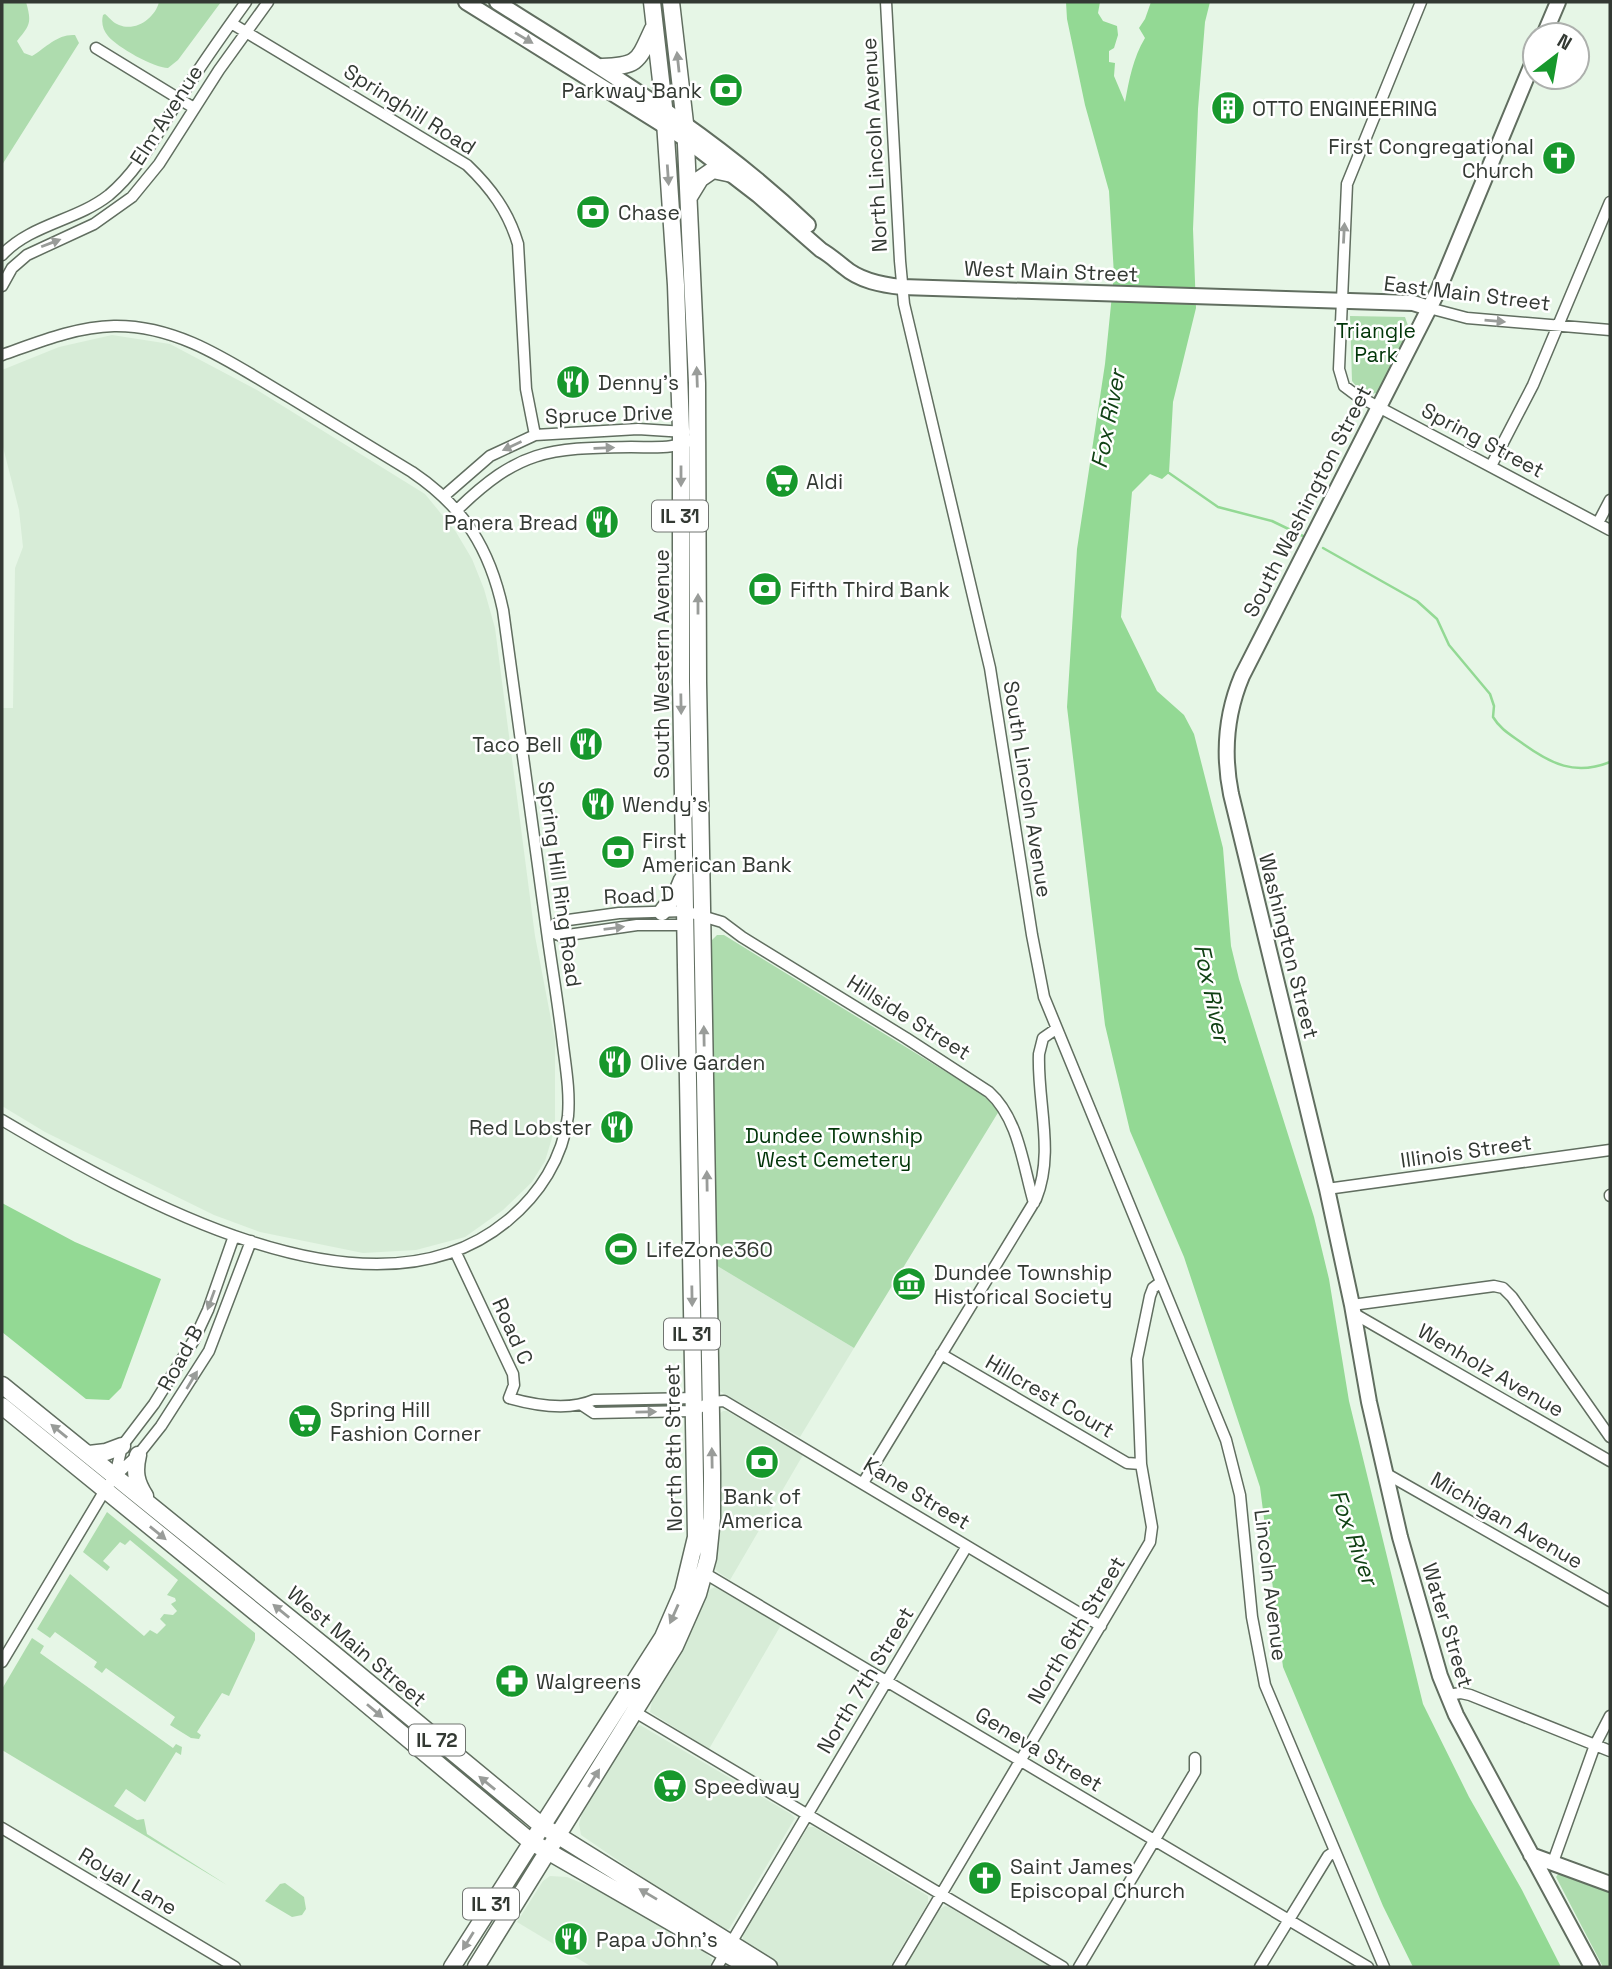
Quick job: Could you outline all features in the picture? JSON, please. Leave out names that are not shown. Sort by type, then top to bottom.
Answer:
[{"type":"main road","name":"IL 31","points":[[652,2],[664,107]]},
{"type":"main road","name":"South Western Avenue","points":[[671,2],[690,197],[698,437],[702,918]]},
{"type":"main road","points":[[602,67],[627,66],[641,55],[654,26]]},
{"type":"main road","name":"South Western Avenue","points":[[664,107],[676,285],[681,430],[685,919]]},
{"type":"main road","points":[[690,197],[700,178],[713,170],[732,174]]},
{"type":"main road","points":[[662,912],[677,892],[684,874]]},
{"type":"main road","name":"North 8th Street","points":[[476,1967],[675,1646],[689,1617],[712,1518],[702,918]]},
{"type":"main road","name":"North 8th Street","points":[[530,1842],[663,1637],[698,1569],[692,1404],[685,919]]},
{"type":"main road","points":[[690,1221],[707,1221]]},
{"type":"main road","name":"West Main Street","points":[[2,1385],[541,1825],[724,1955],[769,1967]]},
{"type":"main road","name":"West Main Street","points":[[2,1406],[297,1646],[530,1842],[749,1967]]},
{"type":"main road","points":[[89,1454],[122,1446]]},
{"type":"main road","points":[[138,1455],[135,1472],[137,1481],[150,1504]]},
{"type":"main road","name":"IL 31","points":[[452,1967],[530,1842]]},
{"type":"street","name":"Elm Avenue","points":[[2,255],[20,239],[37,229],[73,216],[108,195],[125,179],[142,160],[179,99],[246,2]]},
{"type":"street","name":"Elm Avenue","points":[[2,286],[12,268],[27,255],[79,232],[112,213],[132,197],[155,170],[194,108],[268,2]]},
{"type":"street","name":"West Main Street","points":[[466,2],[665,125],[685,130],[715,144],[794,212],[827,244],[832,256]]},
{"type":"street","name":"West Main Street","points":[[497,2],[664,107],[732,174],[821,250],[860,277],[902,287],[1276,299]]},
{"type":"street","name":"North Lincoln Avenue","points":[[886,2],[902,287]]},
{"type":"street","points":[[1340,301],[1346,184],[1421,2]]},
{"type":"street","points":[[1550,21],[1558,2]]},
{"type":"street","name":"Springhill Road","points":[[231,23],[467,165],[493,192],[512,224],[518,244],[526,389],[535,435]]},
{"type":"street","points":[[96,48],[194,108]]},
{"type":"street","name":"South Washington Street","points":[[1261,638],[1438,290],[1521,91]]},
{"type":"street","points":[[1491,466],[1522,407],[1610,202]]},
{"type":"street","points":[[73,216],[79,232]]},
{"type":"street","name":"South Lincoln Avenue","points":[[902,287],[911,338],[987,653],[1044,997],[1161,1282]]},
{"type":"street","name":"East Main Street","points":[[1276,299],[1413,303],[1460,317],[1610,330]]},
{"type":"street","name":"Spring Street","points":[[1340,301],[1339,369],[1342,382],[1351,393],[1610,530]]},
{"type":"street","name":"Spring Hill Ring Road","points":[[2,354],[64,334],[101,327],[137,328],[179,337],[231,362],[412,472],[444,496],[457,510],[485,552],[501,601],[568,1086],[568,1118],[561,1144],[545,1179],[524,1206],[496,1230],[455,1251],[418,1262],[371,1264],[307,1256],[234,1236],[128,1189],[2,1120]]},
{"type":"street","name":"Spruce Drive","points":[[444,496],[490,456],[535,435],[638,429],[681,430],[698,437]]},
{"type":"street","name":"Spruce Drive","points":[[457,510],[502,470],[538,454],[568,449],[681,447],[698,437]]},
{"type":"street","points":[[1598,523],[1610,500]]},
{"type":"street","name":"Washington Street","points":[[1261,638],[1238,685],[1230,712],[1226,755],[1228,778],[1343,1265]]},
{"type":"street","name":"Road D","points":[[547,930],[561,921],[619,913],[662,912],[685,919]]},
{"type":"street","name":"Road D","points":[[547,930],[561,936],[702,918]]},
{"type":"street","name":"Hillside Street","points":[[702,918],[722,922],[989,1092],[1000,1102],[1009,1118],[1034,1203]]},
{"type":"street","points":[[863,1483],[1034,1203],[1044,1165],[1039,1051],[1044,1037],[1056,1029]]},
{"type":"street","name":"Illinois Street","points":[[1327,1189],[1610,1150]]},
{"type":"street","name":"Road B","points":[[115,1476],[122,1446],[154,1404],[194,1340],[208,1310],[234,1236]]},
{"type":"street","name":"Road B","points":[[2,1662],[104,1490],[138,1455],[178,1403],[209,1352],[251,1241]]},
{"type":"street","name":"Road C","points":[[455,1251],[513,1374],[514,1385],[509,1398],[530,1404],[582,1405],[594,1400],[692,1404],[711,1402]]},
{"type":"street","name":"Water Street","points":[[1343,1265],[1385,1473],[1410,1575],[1447,1695],[1592,1967]]},
{"type":"street","name":"North 6th Street","points":[[898,1967],[1152,1536],[1141,1464],[1138,1351],[1150,1296],[1153,1288],[1161,1282]]},
{"type":"street","name":"Lincoln Avenue","points":[[1161,1282],[1209,1394],[1236,1472],[1253,1626],[1265,1685],[1384,1967]]},
{"type":"street","points":[[1352,1309],[1494,1286],[1503,1288],[1610,1437]]},
{"type":"street","name":"Wenholz Avenue","points":[[1352,1309],[1610,1461]]},
{"type":"street","name":"Hillcrest Court","points":[[941,1354],[1127,1463],[1141,1464]]},
{"type":"street","name":"Kane Street","points":[[711,1402],[722,1401],[732,1406],[1101,1626]]},
{"type":"street","name":"Michigan Avenue","points":[[1385,1473],[1610,1601]]},
{"type":"street","name":"North 7th Street","points":[[724,1955],[967,1546]]},
{"type":"street","name":"Geneva Street","points":[[698,1569],[1368,1967]]},
{"type":"street","points":[[1447,1695],[1470,1695],[1610,1751]]},
{"type":"street","points":[[635,1712],[1063,1967]]},
{"type":"street","points":[[1553,1863],[1595,1745],[1610,1716]]},
{"type":"street","points":[[1079,1967],[1195,1772],[1195,1758]]},
{"type":"street","name":"Royal Lane","points":[[2,1828],[235,1967]]},
{"type":"street","points":[[1260,1967],[1328,1856],[1334,1852]]},
{"type":"street","points":[[1531,1855],[1610,1884]]},
{"type":"shaded area","points":[[112,335],[170,344],[257,390],[425,494],[456,532],[472,559],[484,589],[495,628],[535,936],[555,1040],[555,1128],[545,1161],[532,1182],[503,1210],[465,1237],[416,1250],[363,1253],[260,1232],[214,1215],[45,1132],[2,1106],[2,708],[13,708],[15,568],[23,547],[19,510],[2,443],[2,370],[59,347]]},
{"type":"shaded area","points":[[714,1264],[854,1348],[800,1437],[716,1389]]},
{"type":"shaded area","points":[[723,1411],[803,1455],[730,1580],[714,1568],[713,1562],[718,1415]]},
{"type":"shaded area","points":[[715,1587],[781,1625],[709,1749],[650,1712],[652,1701],[680,1656],[707,1591]]},
{"type":"shaded area","points":[[640,1725],[795,1818],[729,1929],[720,1930],[581,1835],[579,1824],[582,1814],[632,1730]]},
{"type":"shaded area","points":[[808,1827],[814,1827],[928,1896],[928,1903],[890,1967],[780,1967],[743,1943],[743,1935]]},
{"type":"shaded area","points":[[550,1876],[567,1877],[608,1894],[706,1953],[712,1959],[711,1964],[709,1967],[592,1967],[517,1922],[543,1881]]},
{"type":"shaded area","points":[[945,1906],[1050,1967],[905,1967],[940,1909]]},
{"type":"green space","points":[[2,2],[26,2],[29,23],[17,41],[24,53],[32,56],[57,39],[69,35],[75,35],[79,43],[2,165]]},
{"type":"green space","points":[[159,2],[221,2],[178,60],[168,68],[145,61],[119,46],[108,36],[102,24],[105,14],[113,22],[125,27],[138,25],[149,18]]},
{"type":"green space","name":"Triangle Park","points":[[1350,316],[1405,317],[1410,331],[1380,391],[1376,393],[1364,392],[1352,381]]},
{"type":"green space","name":"Dundee Township West Cemetery","points":[[717,935],[724,935],[982,1094],[999,1111],[854,1348],[714,1264],[710,942]]},
{"type":"green space","points":[[107,1512],[255,1633],[255,1640],[229,1696],[222,1693],[197,1732],[201,1735],[199,1739],[191,1738],[170,1725],[175,1717],[106,1668],[102,1673],[94,1667],[97,1662],[55,1632],[50,1638],[37,1629],[70,1574],[144,1636],[150,1630],[157,1634],[166,1625],[160,1619],[164,1614],[173,1615],[177,1611],[171,1604],[176,1601],[175,1598],[167,1595],[178,1580],[130,1540],[125,1545],[120,1542],[103,1561],[110,1567],[107,1571],[83,1552]]},
{"type":"green space","points":[[32,1638],[44,1646],[40,1653],[173,1748],[176,1744],[182,1747],[181,1755],[176,1752],[145,1802],[126,1789],[114,1806],[137,1820],[144,1819],[147,1834],[227,1885],[2,1750],[2,1689]]},
{"type":"green space","points":[[1559,1873],[1610,1893],[1610,1967],[1603,1967],[1556,1877]]},
{"type":"green space","points":[[285,1883],[304,1897],[306,1909],[302,1915],[292,1917],[265,1901],[280,1884]]},
{"type":"water","name":"Fox River","points":[[1066,2],[1100,2],[1098,13],[1103,21],[1117,26],[1118,35],[1114,48],[1109,51],[1109,62],[1115,63],[1114,76],[1125,102],[1134,61],[1145,38],[1139,28],[1151,2],[1210,2],[1205,22],[1198,109],[1193,229],[1196,308],[1173,402],[1169,473],[1162,479],[1150,474],[1132,492],[1121,617],[1157,691],[1184,715],[1194,734],[1223,848],[1231,946],[1314,1217],[1329,1279],[1349,1401],[1423,1704],[1469,1797],[1522,1890],[1561,1967],[1413,1967],[1383,1906],[1283,1667],[1260,1487],[1184,1257],[1130,1131],[1105,1025],[1067,707],[1077,549],[1105,364],[1114,275],[1109,191],[1085,105],[1067,19]]},
{"type":"water","points":[[2,1203],[75,1242],[161,1279],[121,1388],[109,1400],[86,1399],[2,1332]]},
{"type":"waterway","points":[[1169,473],[1218,507],[1272,521],[1303,536]]},
{"type":"waterway","points":[[1323,548],[1417,601],[1437,619],[1449,645],[1490,694],[1494,706],[1493,717],[1510,734],[1543,757],[1564,766],[1586,768],[1610,762]]},
{"type":"place","name":"Parkway Bank","points":[[726,90]]},
{"type":"place","name":"OTTO ENGINEERING","points":[[1228,108]]},
{"type":"place","name":"First Congregational Church","points":[[1559,158]]},
{"type":"place","name":"Chase","points":[[593,212]]},
{"type":"place","name":"Denny's","points":[[573,382]]},
{"type":"place","name":"Aldi","points":[[782,481]]},
{"type":"place","name":"Panera Bread","points":[[602,522]]},
{"type":"place","name":"Fifth Third Bank","points":[[765,589]]},
{"type":"place","name":"Taco Bell","points":[[586,744]]},
{"type":"place","name":"Wendy's","points":[[598,804]]},
{"type":"place","name":"First American Bank","points":[[618,852]]},
{"type":"place","name":"Olive Garden","points":[[615,1062]]},
{"type":"place","name":"Red Lobster","points":[[617,1127]]},
{"type":"place","name":"LifeZone360","points":[[621,1249]]},
{"type":"place","name":"Dundee Township Historical Society","points":[[909,1284]]},
{"type":"place","name":"Spring Hill Fashion Corner","points":[[305,1421]]},
{"type":"place","name":"Bank of America","points":[[762,1462]]},
{"type":"place","name":"Walgreens","points":[[512,1681]]},
{"type":"place","name":"Speedway","points":[[670,1786]]},
{"type":"place","name":"Saint James Episcopal Church","points":[[985,1878]]},
{"type":"place","name":"Papa John's","points":[[571,1939]]}]
